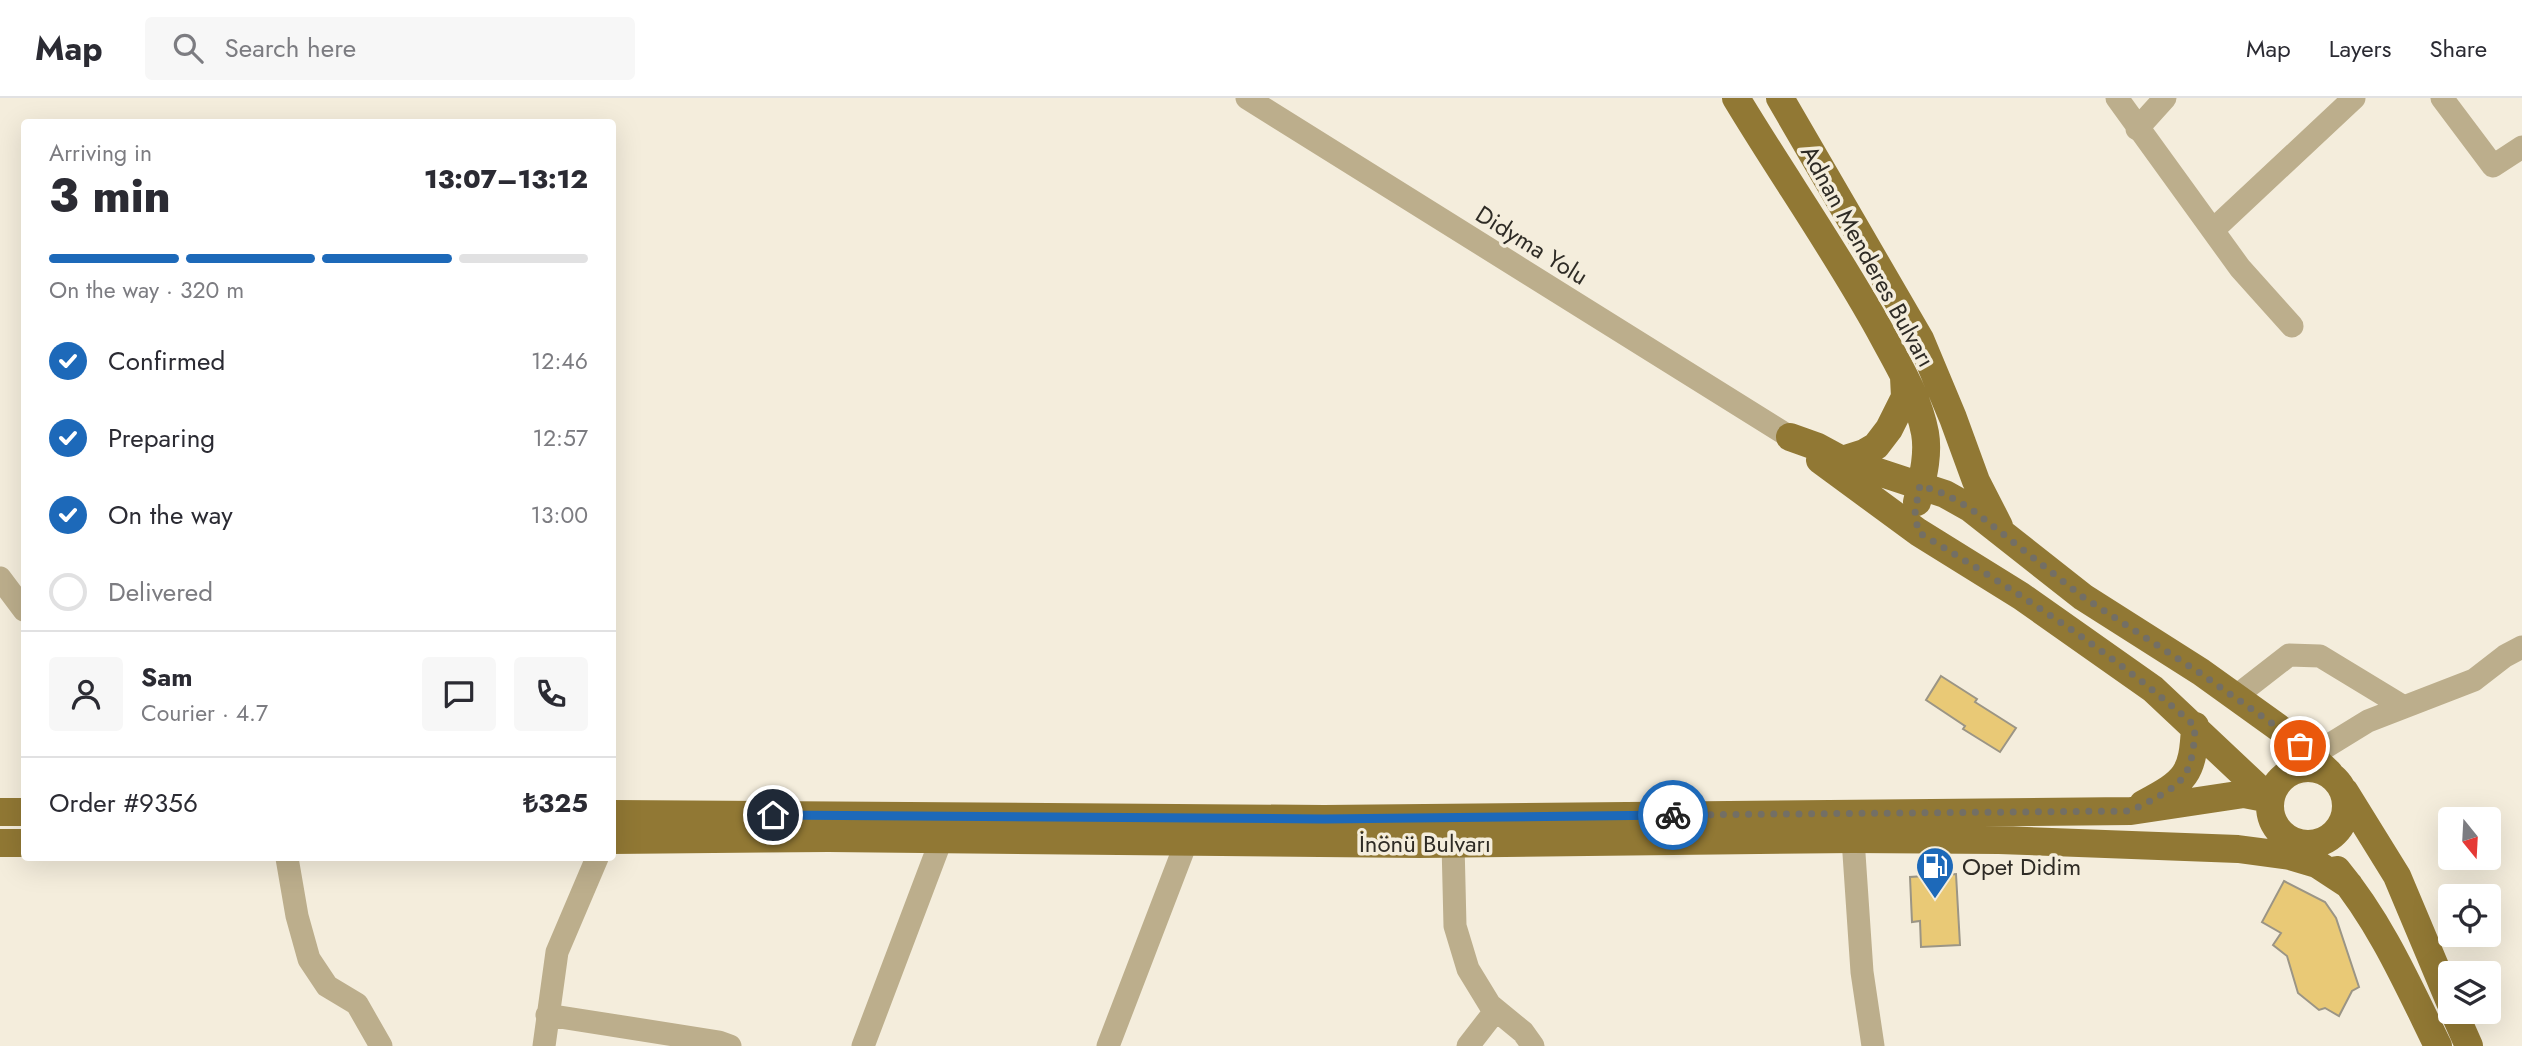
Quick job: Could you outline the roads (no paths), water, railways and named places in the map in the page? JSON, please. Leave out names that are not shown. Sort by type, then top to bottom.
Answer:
[{"type":"main road","name":"Adnan Menderes Bulvarı","points":[[1736,98],[1855,286],[1919,408],[1925,436],[1925,463],[1915,511],[1918,532]]},
{"type":"main road","name":"Adnan Menderes Bulvarı","points":[[1780,98],[1920,339],[1976,481],[2001,532]]},
{"type":"main road","points":[[1842,460],[1877,446],[1905,397],[1904,375]]},
{"type":"main road","points":[[1790,437],[1818,447],[1842,460],[1945,494],[1970,508],[2083,597],[2290,736],[2328,774],[2397,876],[2438,973]]},
{"type":"main road","points":[[1790,437],[1918,532],[2021,596],[2143,681],[2195,726],[2270,799]]},
{"type":"main road","points":[[1972,565],[1994,553],[1999,545],[2001,532]]},
{"type":"main road","points":[[2131,811],[2172,788],[2187,773],[2194,755],[2195,726]]},
{"type":"main road","points":[[2317,768],[2328,774],[2346,814],[2342,825],[2326,841],[2315,844],[2294,842],[2286,838],[2272,821],[2270,799],[2274,787],[2292,771],[2317,768]]},
{"type":"main road","name":"İnönü Bulvarı","points":[[616,814],[1324,819],[2131,811],[2244,794],[2270,799]]},
{"type":"main road","points":[[0,812],[21,812]]},
{"type":"main road","points":[[2238,849],[2286,838]]},
{"type":"main road","name":"İnönü Bulvarı","points":[[616,840],[1453,843],[1853,839],[2012,840],[2238,849]]},
{"type":"main road","points":[[0,843],[21,843]]},
{"type":"main road","points":[[2315,844],[2349,885],[2377,926],[2438,1046]]},
{"type":"main road","points":[[2238,849],[2290,856],[2317,864],[2349,885]]},
{"type":"main road","points":[[2459,1024],[2469,1046]]},
{"type":"street","name":"Didyma Yolu","points":[[1247,98],[1790,437]]},
{"type":"street","points":[[2117,98],[2239,268],[2292,326]]},
{"type":"street","points":[[2137,129],[2165,98]]},
{"type":"street","points":[[2213,230],[2354,98]]},
{"type":"street","points":[[2442,98],[2493,166],[2522,147]]},
{"type":"street","points":[[0,578],[21,606]]},
{"type":"street","points":[[2328,774],[2368,721],[2474,680],[2505,656],[2522,647]]},
{"type":"street","points":[[2235,697],[2289,655],[2320,656],[2403,708]]},
{"type":"street","points":[[1853,839],[1862,972],[1873,1046]]},
{"type":"street","points":[[863,1046],[941,840]]},
{"type":"street","points":[[1108,1046],[1186,843]]},
{"type":"street","points":[[1453,843],[1455,926],[1468,969],[1490,1005],[1523,1031],[1533,1046]]},
{"type":"street","points":[[288,861],[297,916],[309,959],[327,986],[357,1004],[381,1046]]},
{"type":"street","points":[[544,1046],[557,952],[596,861]]},
{"type":"street","points":[[1468,1046],[1496,1010]]},
{"type":"street","points":[[547,1016],[719,1042],[730,1046]]},
{"type":"place","name":"Opet Didim","points":[[1935,900]]}]
